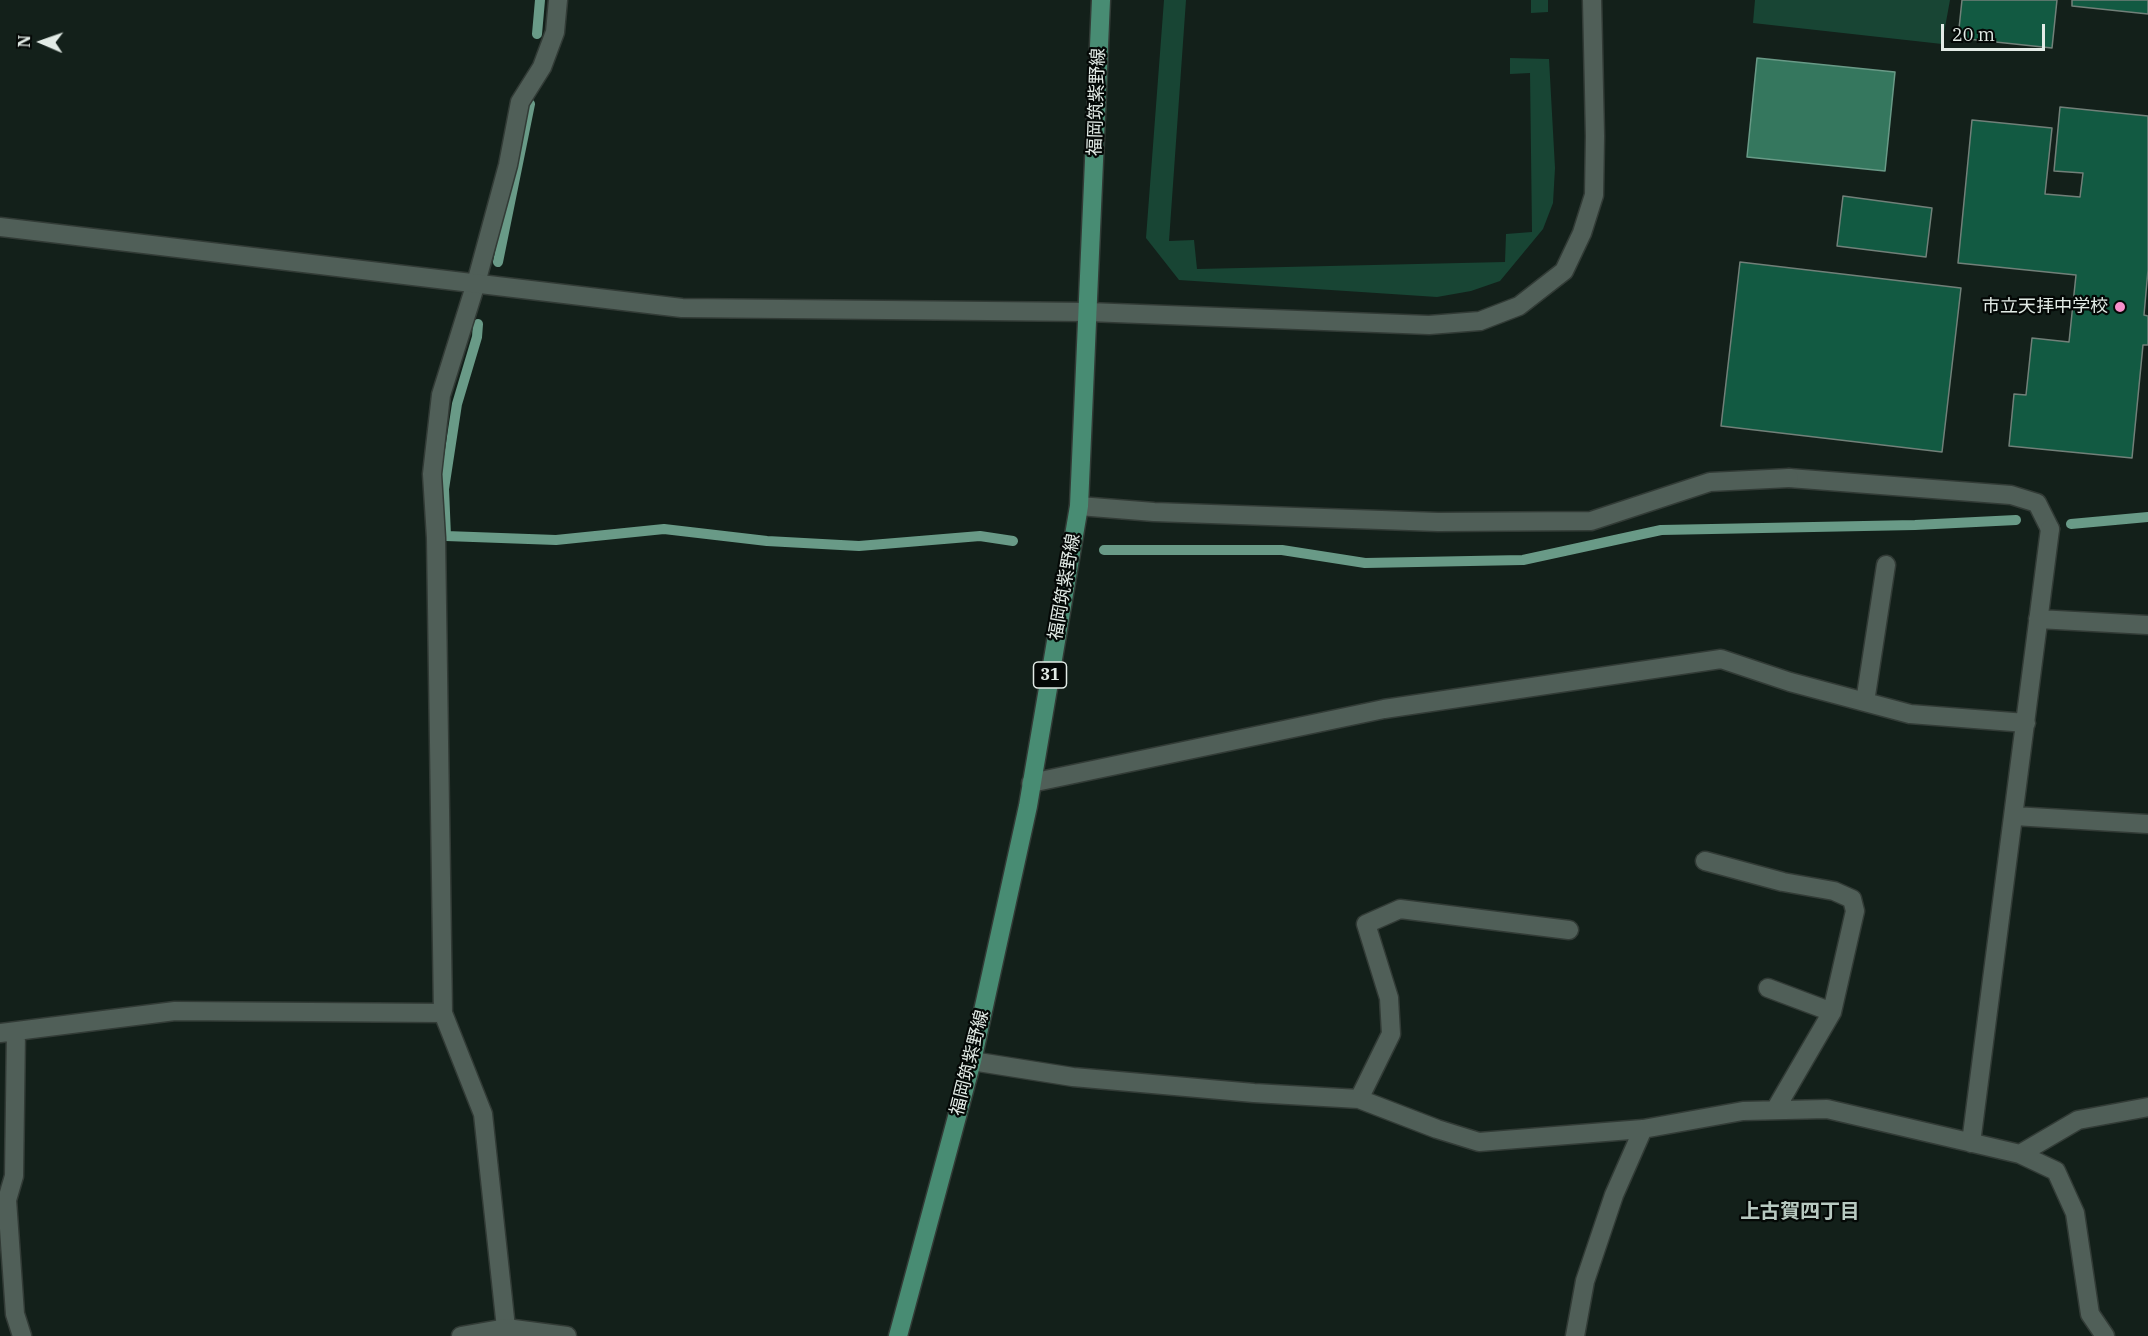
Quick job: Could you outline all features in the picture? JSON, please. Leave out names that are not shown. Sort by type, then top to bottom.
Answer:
[{"type":"main road","name":"福岡筑紫野線","points":[[898,1336],[972,1061],[1031,783],[1079,506],[1101,0]]},
{"type":"street","points":[[506,1328],[483,1114],[443,1013],[436,538],[432,474],[441,395],[476,283],[508,165],[520,102],[542,67],[555,32],[558,0]]},
{"type":"street","points":[[0,228],[682,308],[1088,312],[1429,325],[1480,321],[1519,306],[1564,271],[1582,233],[1594,195],[1593,0]]},
{"type":"street","points":[[1079,506],[1154,512],[1438,522],[1591,521],[1710,482],[1789,478],[2011,495],[2037,503],[2050,529],[1971,1143]]},
{"type":"street","points":[[1865,702],[1886,565]]},
{"type":"street","points":[[2038,619],[2148,625]]},
{"type":"street","points":[[1031,783],[1384,709],[1721,659],[1790,682],[1910,714],[2026,723]]},
{"type":"street","points":[[2014,816],[2148,824]]},
{"type":"street","points":[[1704,861],[1783,882],[1834,891],[1852,898],[1855,911],[1832,1012],[1775,1110]]},
{"type":"street","points":[[1359,1099],[1391,1034],[1389,998],[1366,924],[1400,909],[1569,930]]},
{"type":"street","points":[[1768,988],[1832,1012]]},
{"type":"street","points":[[22,1336],[15,1314],[7,1200],[14,1176],[8,1032],[175,1011],[443,1013]]},
{"type":"street","points":[[972,1061],[1073,1077],[1254,1093],[1359,1099],[1437,1129],[1479,1142],[1643,1129],[1743,1111],[1827,1109],[2020,1154],[2056,1171],[2075,1213],[2090,1314],[2105,1336]]},
{"type":"street","points":[[2020,1154],[2078,1120],[2148,1107]]},
{"type":"street","points":[[1575,1336],[1585,1281],[1614,1195],[1643,1129]]},
{"type":"street","points":[[461,1336],[506,1328],[567,1336]]},
{"type":"shaded area","points":[[1164,0],[1186,0],[1169,241],[1194,240],[1197,269],[1505,262],[1506,234],[1532,232],[1530,73],[1510,74],[1510,58],[1549,59],[1555,168],[1553,203],[1543,229],[1500,281],[1471,291],[1437,297],[1179,280],[1146,238]]},
{"type":"shaded area","points":[[1531,0],[1548,0],[1548,12],[1531,13]]},
{"type":"shaded area","points":[[1755,0],[1950,0],[1942,44],[1753,23]]},
{"type":"shaded area","points":[[1757,58],[1895,72],[1885,171],[1747,157]]},
{"type":"building","points":[[1962,0],[2057,0],[2052,48],[1958,38]]},
{"type":"building","points":[[2072,0],[2148,0],[2148,14],[2072,6]]},
{"type":"building","points":[[2060,107],[2148,116],[2148,270],[2144,315],[2148,316],[2148,345],[2143,345],[2132,458],[2009,446],[2014,394],[2026,395],[2032,338],[2069,342],[2076,275],[1958,263],[1972,120],[2052,128],[2045,194],[2080,197],[2083,173],[2054,171]]},
{"type":"building","points":[[1843,196],[1932,208],[1926,257],[1837,246]]},
{"type":"building","points":[[1740,262],[1961,288],[1942,452],[1721,426]]},
{"type":"waterway","points":[[537,34],[540,0]]},
{"type":"waterway","points":[[498,262],[530,104]]},
{"type":"waterway","points":[[478,324],[477,337],[457,404],[444,489],[446,536],[556,540],[664,529],[767,541],[859,546],[980,536],[1013,541]]},
{"type":"waterway","points":[[2071,524],[2148,517]]},
{"type":"waterway","points":[[1104,550],[1282,550],[1365,563],[1523,560],[1661,530],[1915,525],[2016,520]]},
{"type":"place","name":"市立天拝中学校","points":[[2120,307]]},
{"type":"district","name":"上古賀四丁目","points":[[1800,1212]]}]
